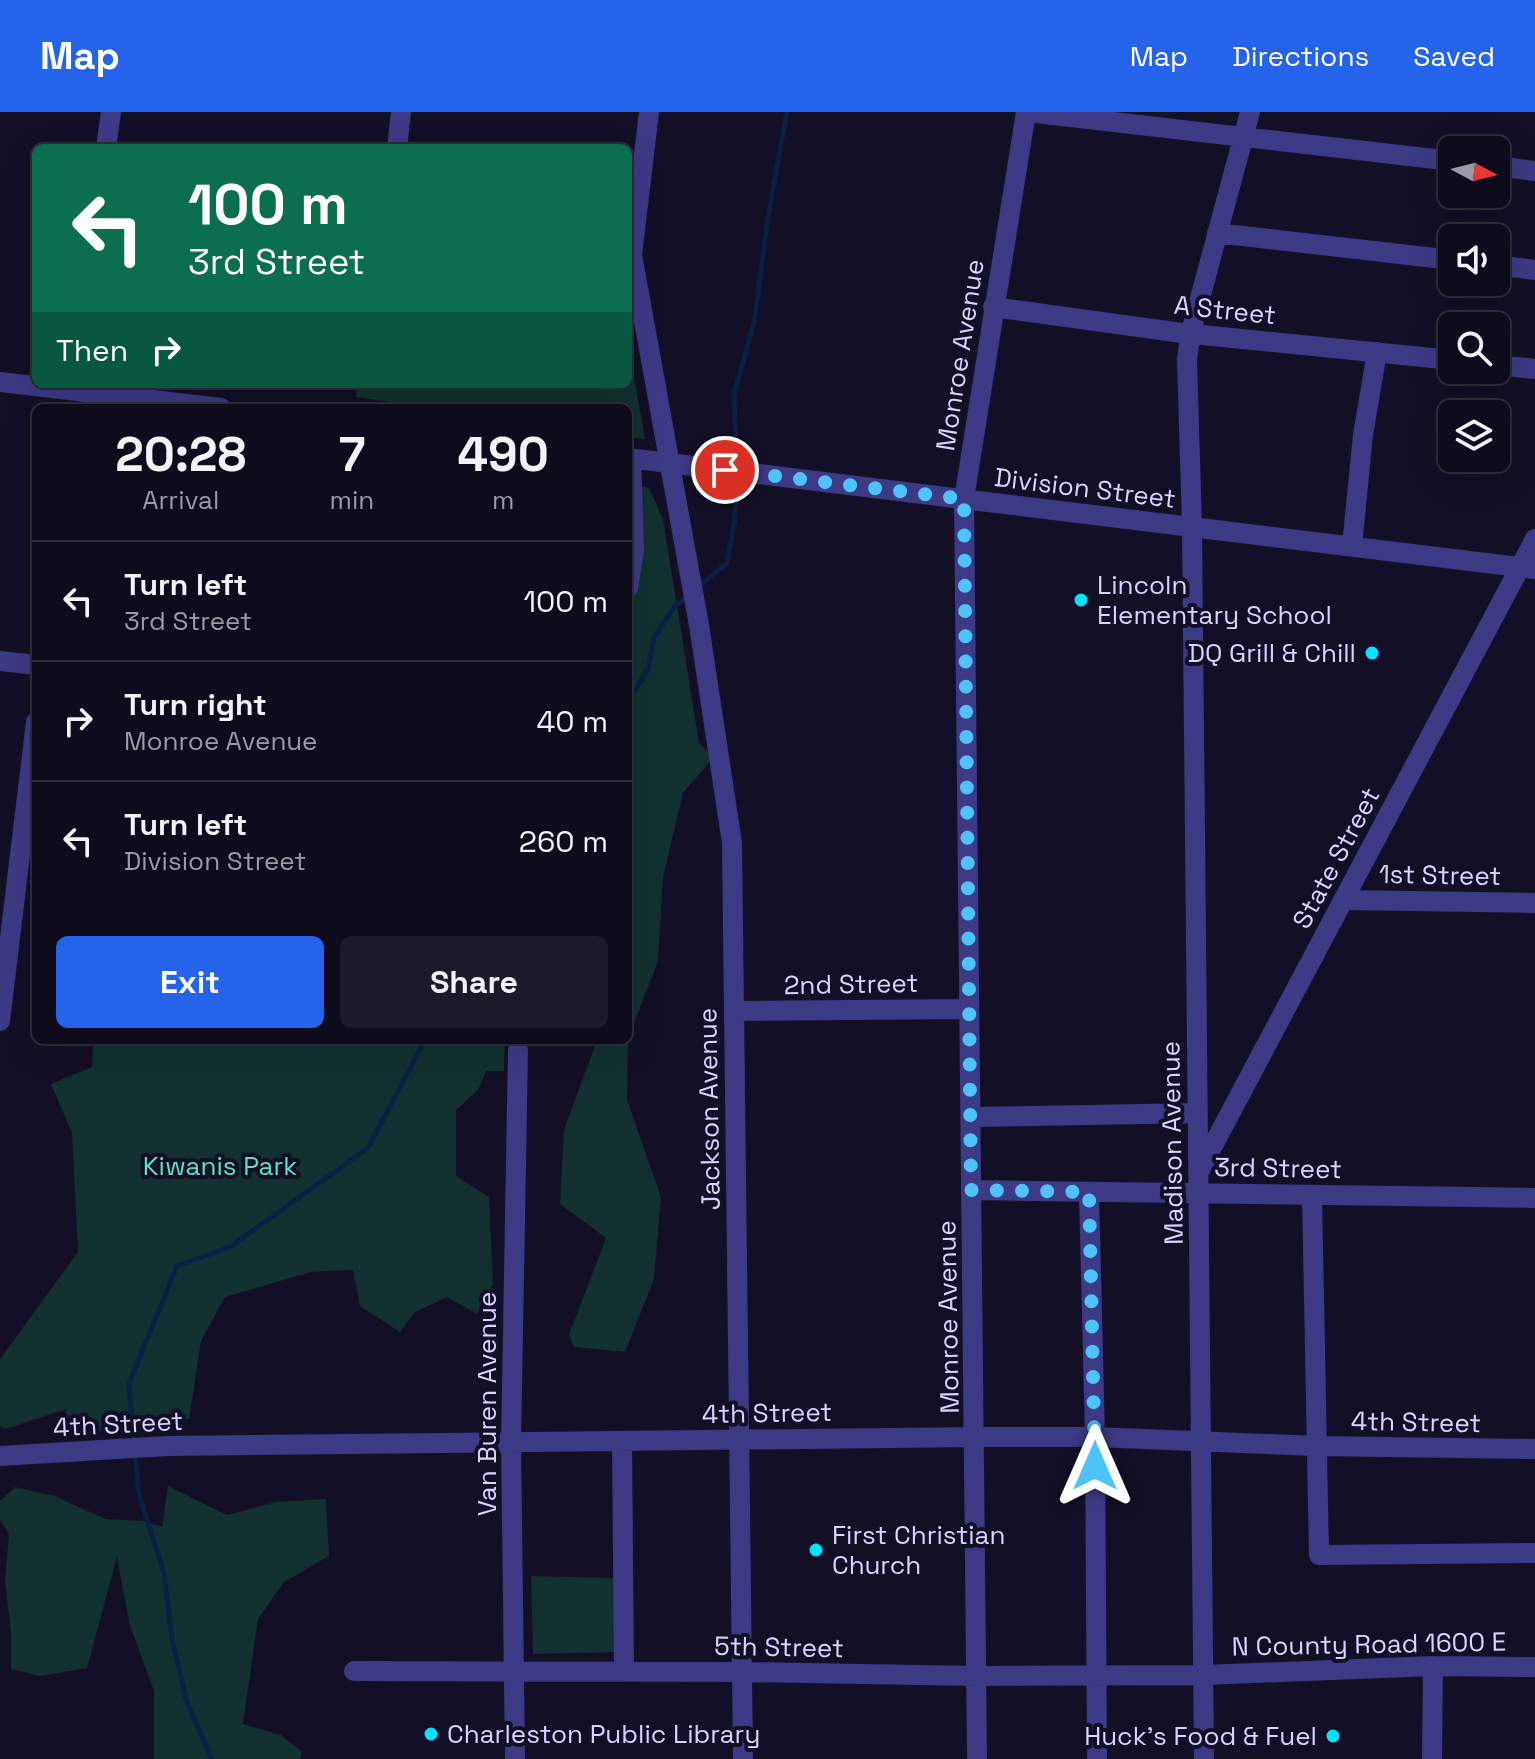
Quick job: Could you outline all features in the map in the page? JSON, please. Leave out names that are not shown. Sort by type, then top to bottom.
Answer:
[{"type":"street","points":[[397,144],[401,112]]},
{"type":"street","name":"Jackson Avenue","points":[[632,240],[649,112]]},
{"type":"street","points":[[1027,112],[1438,159]]},
{"type":"street","name":"Monroe Avenue","points":[[977,1759],[964,499],[1027,112]]},
{"type":"street","name":"Madison Avenue","points":[[1204,1759],[1192,527],[1187,359],[1191,332],[1250,112]]},
{"type":"street","points":[[104,113],[106,144]]},
{"type":"street","points":[[1510,168],[1535,171]]},
{"type":"street","points":[[1217,233],[1438,258]]},
{"type":"street","name":"Jackson Avenue","points":[[632,266],[689,571],[732,843],[743,1759]]},
{"type":"street","points":[[1510,267],[1535,270]]},
{"type":"street","name":"A Street","points":[[993,307],[1438,359]]},
{"type":"street","points":[[1352,546],[1363,435],[1377,352]]},
{"type":"street","points":[[1510,366],[1535,369]]},
{"type":"street","points":[[0,382],[32,387]]},
{"type":"street","points":[[38,388],[180,404]]},
{"type":"street","name":"Division Street","points":[[632,458],[1528,568]]},
{"type":"street","points":[[632,504],[632,563]]},
{"type":"street","name":"State Street","points":[[1198,1183],[1343,900],[1528,568],[1535,539]]},
{"type":"street","points":[[0,661],[32,665]]},
{"type":"street","points":[[0,1021],[28,862],[32,792]]},
{"type":"street","name":"1st Street","points":[[1343,900],[1535,903]]},
{"type":"street","name":"2nd Street","points":[[734,1011],[969,1009]]},
{"type":"street","name":"Van Buren Avenue","points":[[515,1759],[511,1443],[518,1050]]},
{"type":"street","points":[[972,1117],[1198,1113]]},
{"type":"street","name":"3rd Street","points":[[971,1190],[1089,1192],[1198,1183],[1312,1195],[1535,1198]]},
{"type":"street","points":[[1089,1192],[1095,1437],[1097,1759]]},
{"type":"street","points":[[1312,1195],[1319,1555],[1535,1553]]},
{"type":"street","name":"4th Street","points":[[0,1456],[167,1446],[976,1437],[1095,1437],[1200,1443],[1535,1449]]},
{"type":"street","points":[[622,1441],[624,1671]]},
{"type":"street","points":[[1432,1759],[1433,1666]]},
{"type":"street","name":"N County Road 1600 E","points":[[1204,1675],[1433,1666],[1535,1667]]},
{"type":"street","name":"5th Street","points":[[354,1671],[1204,1675]]},
{"type":"green space","points":[[632,365],[645,439],[632,437],[632,404],[405,404],[356,397],[357,388],[632,388]]},
{"type":"green space","points":[[632,484],[649,488],[663,519],[699,743],[713,758],[683,793],[663,877],[658,961],[632,1029]]},
{"type":"green space","name":"Kiwanis Park","points":[[93,1044],[505,1044],[504,1071],[486,1071],[478,1090],[456,1110],[456,1176],[489,1197],[493,1284],[477,1314],[447,1297],[415,1312],[400,1332],[360,1306],[353,1270],[311,1272],[225,1297],[201,1341],[189,1419],[178,1420],[178,1432],[64,1431],[66,1409],[6,1429],[0,1426],[0,1359],[78,1252],[72,1133],[51,1084],[92,1067]]},
{"type":"green space","points":[[596,1044],[628,1044],[627,1100],[661,1197],[654,1279],[625,1352],[574,1347],[569,1335],[606,1238],[560,1204],[564,1130]]},
{"type":"green space","points":[[168,1486],[227,1515],[276,1502],[326,1499],[329,1556],[284,1582],[258,1619],[243,1724],[281,1735],[302,1752],[300,1759],[154,1759],[154,1691],[130,1626],[117,1557],[87,1668],[40,1676],[11,1669],[11,1633],[5,1580],[9,1534],[0,1519],[0,1501],[15,1487],[54,1496],[106,1519],[143,1521],[162,1527]]},
{"type":"green space","points":[[531,1576],[618,1578],[617,1652],[533,1654]]},
{"type":"waterway","points":[[736,443],[734,394],[754,323],[768,217],[787,112]]},
{"type":"waterway","points":[[699,586],[727,563],[737,485]]},
{"type":"waterway","points":[[632,695],[648,669],[654,638],[674,607],[688,595]]},
{"type":"waterway","points":[[134,1443],[129,1384],[177,1266],[230,1247],[368,1148],[423,1044]]},
{"type":"waterway","points":[[135,1453],[139,1494],[164,1573],[172,1639],[187,1703],[212,1759]]},
{"type":"place","name":"Lincoln Elementary School","points":[[1081,600]]},
{"type":"place","name":"DQ Grill & Chill","points":[[1372,653]]},
{"type":"place","name":"First Christian Church","points":[[816,1550]]},
{"type":"place","name":"Charleston Public Library","points":[[431,1734]]},
{"type":"place","name":"Huck's Food & Fuel","points":[[1333,1736]]},
{"type":"route","points":[[725,470],[964,499],[971,1190],[1089,1192],[1095,1466]]}]
